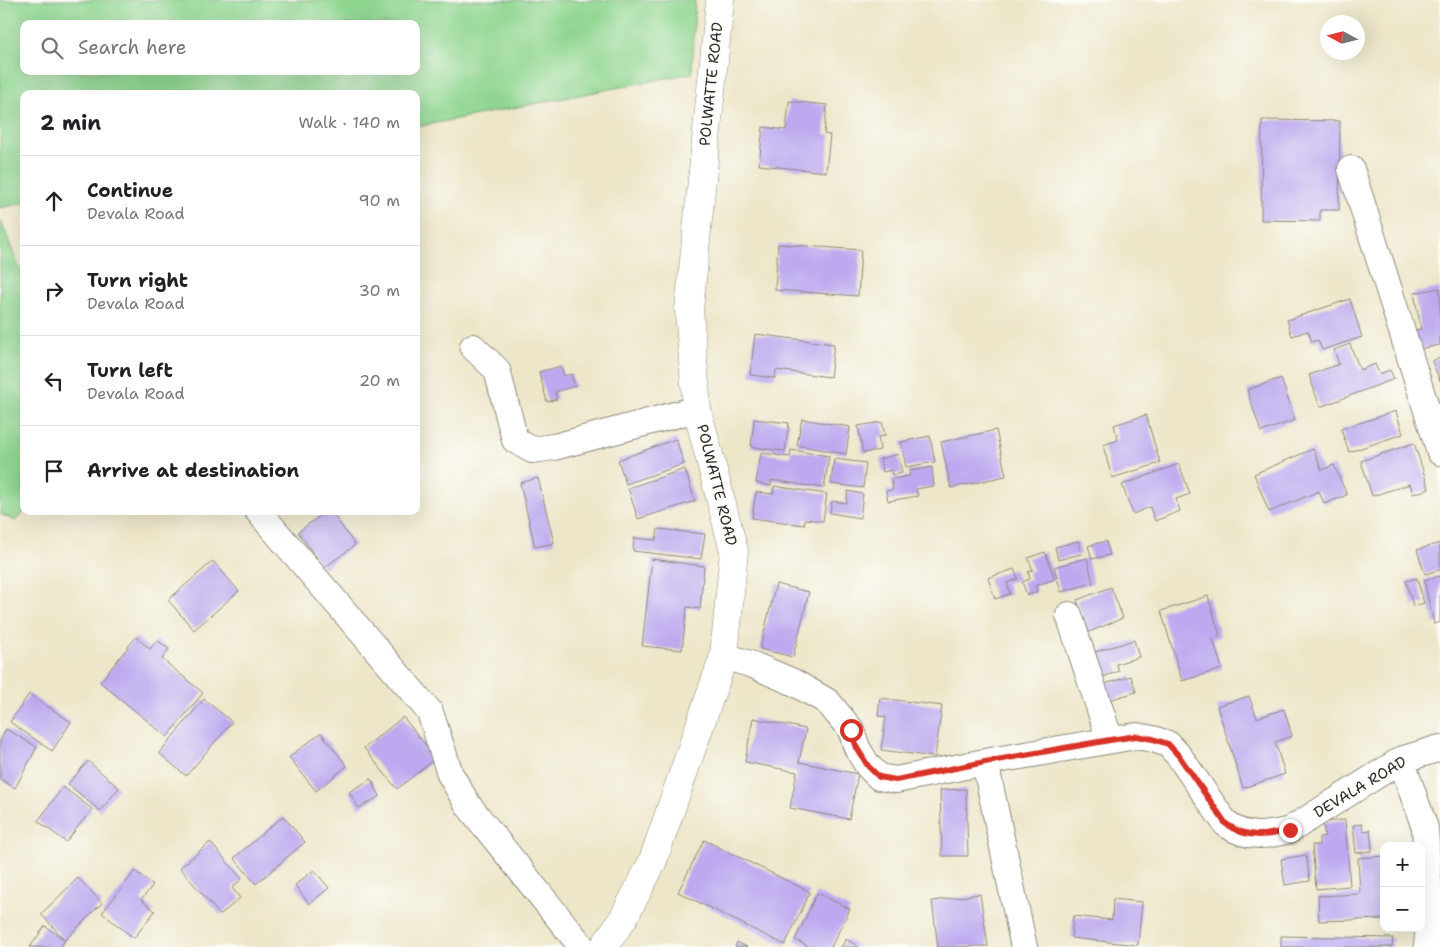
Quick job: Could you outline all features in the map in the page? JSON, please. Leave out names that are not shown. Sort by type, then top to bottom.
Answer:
[{"type":"street","name":"POLWATTE ROAD","points":[[604,947],[624,917],[652,863],[724,656],[734,551],[697,409],[689,310],[720,0]]},
{"type":"street","points":[[1351,169],[1440,452]]},
{"type":"street","points":[[473,347],[497,370],[515,440],[532,450],[554,448],[697,409]]},
{"type":"street","points":[[261,515],[430,712],[450,774],[468,805],[582,947]]},
{"type":"street","points":[[1069,615],[1110,740]]},
{"type":"street","name":"DEVALA ROAD","points":[[724,656],[793,682],[828,702],[851,730],[857,748],[868,766],[879,777],[896,780],[985,762],[1136,736],[1168,744],[1179,756],[1226,824],[1234,830],[1245,834],[1275,834],[1290,830],[1401,760],[1440,748]]},
{"type":"street","points":[[1401,760],[1425,828],[1430,906],[1427,947]]},
{"type":"street","points":[[985,762],[1024,947]]},
{"type":"green space","points":[[0,0],[695,0],[692,73],[420,126],[420,90],[20,90],[20,204],[0,208]]},
{"type":"green space","points":[[0,219],[20,269],[21,515],[15,521],[0,514]]},
{"type":"building","points":[[789,101],[827,105],[824,134],[830,135],[826,172],[759,165],[763,127],[786,130]]},
{"type":"building","points":[[1262,120],[1340,121],[1339,210],[1320,210],[1320,221],[1261,220]]},
{"type":"building","points":[[778,244],[861,250],[858,296],[775,290]]},
{"type":"building","points":[[1440,288],[1440,345],[1414,350],[1411,331],[1421,329],[1414,293]]},
{"type":"building","points":[[1350,299],[1362,337],[1322,350],[1318,340],[1312,342],[1308,331],[1292,336],[1287,320]]},
{"type":"building","points":[[755,334],[834,344],[830,377],[776,370],[775,378],[750,375]]},
{"type":"building","points":[[1350,344],[1360,370],[1375,364],[1379,374],[1390,370],[1394,379],[1320,407],[1309,375],[1339,364],[1334,350]]},
{"type":"building","points":[[1440,358],[1440,381],[1432,361]]},
{"type":"building","points":[[561,366],[564,376],[571,374],[575,386],[555,392],[557,399],[547,402],[539,372]]},
{"type":"building","points":[[1281,378],[1295,420],[1261,432],[1247,390]]},
{"type":"building","points":[[1396,411],[1403,434],[1349,452],[1341,429]]},
{"type":"building","points":[[1146,415],[1160,463],[1112,478],[1103,445],[1118,440],[1114,425]]},
{"type":"building","points":[[754,419],[789,423],[785,451],[751,447]]},
{"type":"building","points":[[802,419],[850,427],[846,454],[797,445]]},
{"type":"building","points":[[882,422],[885,436],[878,437],[880,450],[863,453],[858,426]]},
{"type":"building","points":[[996,430],[1006,476],[951,488],[941,442]]},
{"type":"building","points":[[930,436],[935,462],[906,467],[901,442]]},
{"type":"building","points":[[676,439],[684,464],[626,484],[618,460]]},
{"type":"building","points":[[1414,443],[1429,489],[1413,494],[1410,484],[1372,496],[1361,461]]},
{"type":"building","points":[[1313,449],[1322,470],[1334,465],[1347,495],[1324,504],[1319,491],[1269,512],[1254,474]]},
{"type":"building","points":[[791,450],[829,456],[824,488],[771,480],[771,486],[756,483],[761,453],[790,457]]},
{"type":"building","points":[[898,454],[902,473],[892,475],[891,470],[883,472],[880,459]]},
{"type":"building","points":[[834,459],[866,463],[863,488],[831,484]]},
{"type":"building","points":[[1179,464],[1190,494],[1176,499],[1180,511],[1155,521],[1150,507],[1133,514],[1122,485]]},
{"type":"building","points":[[932,467],[934,486],[916,489],[918,496],[888,501],[886,491],[893,490],[891,479],[910,476],[909,471]]},
{"type":"building","points":[[685,469],[695,501],[638,519],[628,488]]},
{"type":"building","points":[[538,478],[554,543],[535,547],[520,483]]},
{"type":"building","points":[[774,486],[827,494],[823,521],[805,519],[804,525],[752,518],[756,492],[773,494]]},
{"type":"building","points":[[848,491],[863,494],[860,518],[830,513],[832,501],[846,503]]},
{"type":"building","points":[[321,515],[334,515],[355,545],[324,568],[298,532]]},
{"type":"building","points":[[658,529],[705,534],[701,559],[633,551],[634,538],[656,540]]},
{"type":"building","points":[[1078,541],[1081,554],[1058,560],[1055,547]]},
{"type":"building","points":[[1106,541],[1110,555],[1092,559],[1088,546]]},
{"type":"building","points":[[1440,543],[1440,570],[1425,574],[1417,550]]},
{"type":"building","points":[[1045,552],[1055,579],[1035,586],[1037,592],[1027,595],[1022,582],[1030,579],[1028,572],[1033,570],[1028,558]]},
{"type":"building","points":[[1087,558],[1093,583],[1061,592],[1054,567]]},
{"type":"building","points":[[652,559],[704,566],[700,609],[687,607],[682,650],[642,646]]},
{"type":"building","points":[[213,561],[239,591],[194,630],[168,600]]},
{"type":"building","points":[[1014,569],[1018,579],[1007,583],[1010,594],[995,599],[988,578]]},
{"type":"building","points":[[1440,576],[1440,622],[1434,624],[1424,580]]},
{"type":"building","points":[[1417,578],[1424,603],[1413,606],[1406,581]]},
{"type":"building","points":[[776,584],[809,592],[793,657],[760,649]]},
{"type":"building","points":[[1111,587],[1123,618],[1089,632],[1077,600]]},
{"type":"building","points":[[1208,596],[1220,636],[1213,639],[1222,669],[1182,681],[1161,611]]},
{"type":"building","points":[[136,637],[150,649],[157,640],[169,649],[162,659],[203,693],[167,737],[100,682]]},
{"type":"building","points":[[1134,640],[1139,657],[1116,664],[1119,671],[1103,677],[1095,652]]},
{"type":"building","points":[[1131,676],[1136,692],[1102,702],[1098,686]]},
{"type":"building","points":[[29,694],[71,722],[52,751],[10,722]]},
{"type":"building","points":[[1249,696],[1257,718],[1284,709],[1292,736],[1275,742],[1285,774],[1243,788],[1217,706]]},
{"type":"building","points":[[880,698],[942,706],[935,757],[881,750],[886,717],[878,716]]},
{"type":"building","points":[[204,699],[232,722],[186,776],[159,753]]},
{"type":"building","points":[[403,717],[436,758],[397,789],[364,748]]},
{"type":"building","points":[[753,718],[806,729],[799,762],[858,774],[849,819],[790,808],[797,772],[745,762]]},
{"type":"building","points":[[6,729],[37,747],[15,788],[0,779],[0,741]]},
{"type":"building","points":[[321,733],[347,766],[316,791],[289,757]]},
{"type":"building","points":[[88,761],[119,788],[100,811],[68,784]]},
{"type":"building","points":[[371,779],[380,796],[359,808],[349,792]]},
{"type":"building","points":[[63,787],[92,809],[66,842],[38,821]]},
{"type":"building","points":[[966,789],[968,856],[942,856],[940,790]]},
{"type":"building","points":[[283,816],[305,842],[256,884],[234,858]]},
{"type":"building","points":[[1345,820],[1350,886],[1316,889],[1312,845],[1319,845],[1319,837],[1325,836],[1323,822]]},
{"type":"building","points":[[1362,824],[1363,831],[1370,830],[1372,851],[1356,853],[1353,825]]},
{"type":"building","points":[[704,840],[810,892],[785,945],[678,892]]},
{"type":"building","points":[[210,842],[242,879],[232,888],[240,898],[220,915],[180,868]]},
{"type":"building","points":[[1306,855],[1310,881],[1285,885],[1281,859]]},
{"type":"building","points":[[1380,856],[1380,919],[1319,921],[1318,896],[1360,894],[1358,858]]},
{"type":"building","points":[[314,870],[329,888],[309,904],[295,885]]},
{"type":"building","points":[[135,871],[153,885],[141,900],[155,911],[134,938],[102,913]]},
{"type":"building","points":[[78,878],[102,903],[65,940],[41,914]]},
{"type":"building","points":[[817,893],[850,909],[831,947],[810,947],[795,940]]},
{"type":"building","points":[[980,894],[988,946],[938,947],[932,901]]},
{"type":"building","points":[[1113,899],[1142,902],[1138,945],[1071,938],[1073,916],[1112,920]]},
{"type":"building","points":[[45,926],[65,940],[61,947],[30,947]]},
{"type":"building","points":[[1281,936],[1393,938],[1392,947],[1281,947]]},
{"type":"building","points":[[846,939],[859,947],[841,947]]},
{"type":"building","points":[[737,942],[747,947],[735,947]]},
{"type":"route","points":[[851,730],[857,748],[868,766],[879,777],[896,780],[1110,740],[1136,736],[1153,739],[1168,744],[1179,756],[1226,824],[1234,830],[1245,834],[1260,835],[1290,830]]}]
